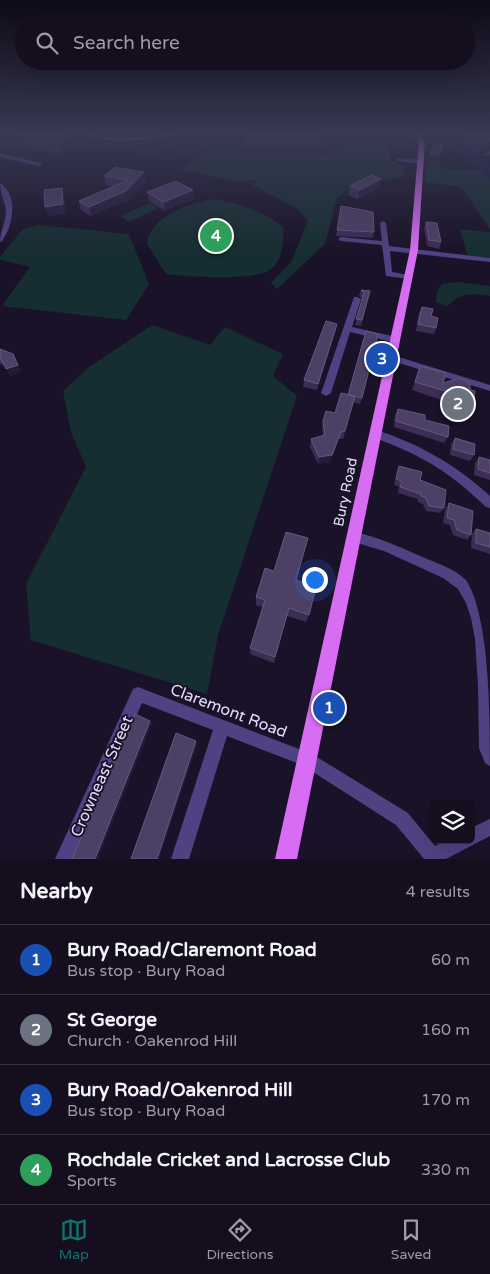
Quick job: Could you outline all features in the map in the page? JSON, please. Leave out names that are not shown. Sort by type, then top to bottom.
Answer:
[{"type":"main road","name":"Bury Road","points":[[286,859],[409,277],[414,250],[420,173]]},
{"type":"street","points":[[0,185],[8,198],[8,223],[5,235],[0,240]]},
{"type":"street","points":[[383,223],[389,274],[409,277]]},
{"type":"street","points":[[341,239],[490,260]]},
{"type":"street","points":[[326,393],[357,299]]},
{"type":"street","points":[[347,328],[396,340]]},
{"type":"street","points":[[392,358],[490,388]]},
{"type":"street","points":[[376,434],[418,448],[461,475],[490,503]]},
{"type":"street","points":[[354,537],[379,542],[448,575],[462,585],[473,600],[484,640],[487,748],[490,758]]},
{"type":"street","name":"Claremont Road","points":[[138,694],[307,759],[402,819],[434,858]]},
{"type":"street","name":"Crowneast Street","points":[[64,859],[138,694]]},
{"type":"street","points":[[180,859],[222,727]]},
{"type":"street","points":[[475,835],[490,827]]},
{"type":"street","points":[[434,858],[458,844]]},
{"type":"green space","points":[[198,173],[404,173],[404,177],[358,183],[337,198],[325,244],[277,289],[271,283],[291,262],[308,221],[297,208],[250,184],[262,180],[236,182]]},
{"type":"green space","points":[[426,173],[482,173],[490,180],[490,229],[461,187],[425,182]]},
{"type":"green space","points":[[213,199],[250,208],[267,216],[283,227],[283,244],[280,256],[270,270],[250,276],[236,277],[166,274],[147,244],[155,225],[172,212]]},
{"type":"green space","points":[[150,203],[158,208],[129,222],[120,216]]},
{"type":"green space","points":[[38,225],[129,234],[149,284],[126,320],[2,306],[30,267],[0,260],[0,257],[23,229]]},
{"type":"green space","points":[[460,229],[490,232],[490,259],[467,255]]},
{"type":"green space","points":[[459,282],[490,286],[490,296],[477,294],[461,296],[447,307],[436,302],[437,291],[442,284]]},
{"type":"green space","points":[[152,325],[210,345],[225,327],[283,354],[273,376],[297,396],[218,635],[207,694],[31,640],[26,584],[86,467],[71,432],[63,391],[89,367]]},
{"type":"water","points":[[483,173],[490,173],[490,180]]},
{"type":"building","points":[[108,173],[143,173],[126,191],[89,207],[79,201],[128,180],[104,176]]},
{"type":"building","points":[[371,175],[381,179],[360,190],[350,186]]},
{"type":"building","points":[[176,181],[193,190],[164,202],[147,192]]},
{"type":"building","points":[[62,188],[63,204],[45,207],[44,190]]},
{"type":"building","points":[[341,206],[373,212],[374,232],[337,230]]},
{"type":"building","points":[[426,222],[437,223],[441,242],[429,240]]},
{"type":"building","points":[[361,290],[370,291],[362,320],[356,319],[364,293]]},
{"type":"building","points":[[422,307],[433,309],[431,316],[438,318],[436,328],[418,324]]},
{"type":"building","points":[[326,321],[337,324],[318,384],[304,380]]},
{"type":"building","points":[[366,331],[378,334],[362,398],[348,395]]},
{"type":"building","points":[[0,349],[13,354],[18,365],[6,369],[0,359]]},
{"type":"building","points":[[420,366],[446,373],[443,383],[460,378],[469,383],[471,390],[475,391],[474,400],[467,399],[465,414],[448,409],[452,393],[415,382]]},
{"type":"building","points":[[341,393],[355,396],[345,431],[341,432],[332,455],[319,457],[311,439],[325,435],[323,421],[326,411],[335,413]]},
{"type":"building","points":[[398,409],[425,415],[425,420],[449,426],[448,437],[396,421]]},
{"type":"building","points":[[455,438],[475,444],[474,455],[453,449]]},
{"type":"building","points":[[479,457],[490,460],[490,473],[478,469]]},
{"type":"building","points":[[399,466],[422,472],[420,480],[446,490],[444,508],[429,506],[426,498],[421,496],[421,494],[400,487],[402,481],[396,479]]},
{"type":"building","points":[[449,503],[473,511],[471,535],[457,530],[454,520],[447,518]]},
{"type":"building","points":[[476,529],[490,533],[490,547],[476,543]]},
{"type":"building","points":[[286,532],[308,538],[296,580],[316,587],[309,615],[289,608],[275,657],[250,648],[265,600],[256,597],[265,568],[274,571]]},
{"type":"building","points":[[135,714],[150,721],[95,859],[72,859]]},
{"type":"building","points":[[176,733],[196,741],[157,859],[131,859]]},
{"type":"place","name":"Rochdale Cricket and Lacrosse Club","points":[[216,236]]},
{"type":"place","name":"Bury Road/Oakenrod Hill","points":[[382,359]]},
{"type":"place","name":"St George","points":[[458,404]]},
{"type":"place","name":"Bury Road/Claremont Road","points":[[329,708]]}]
